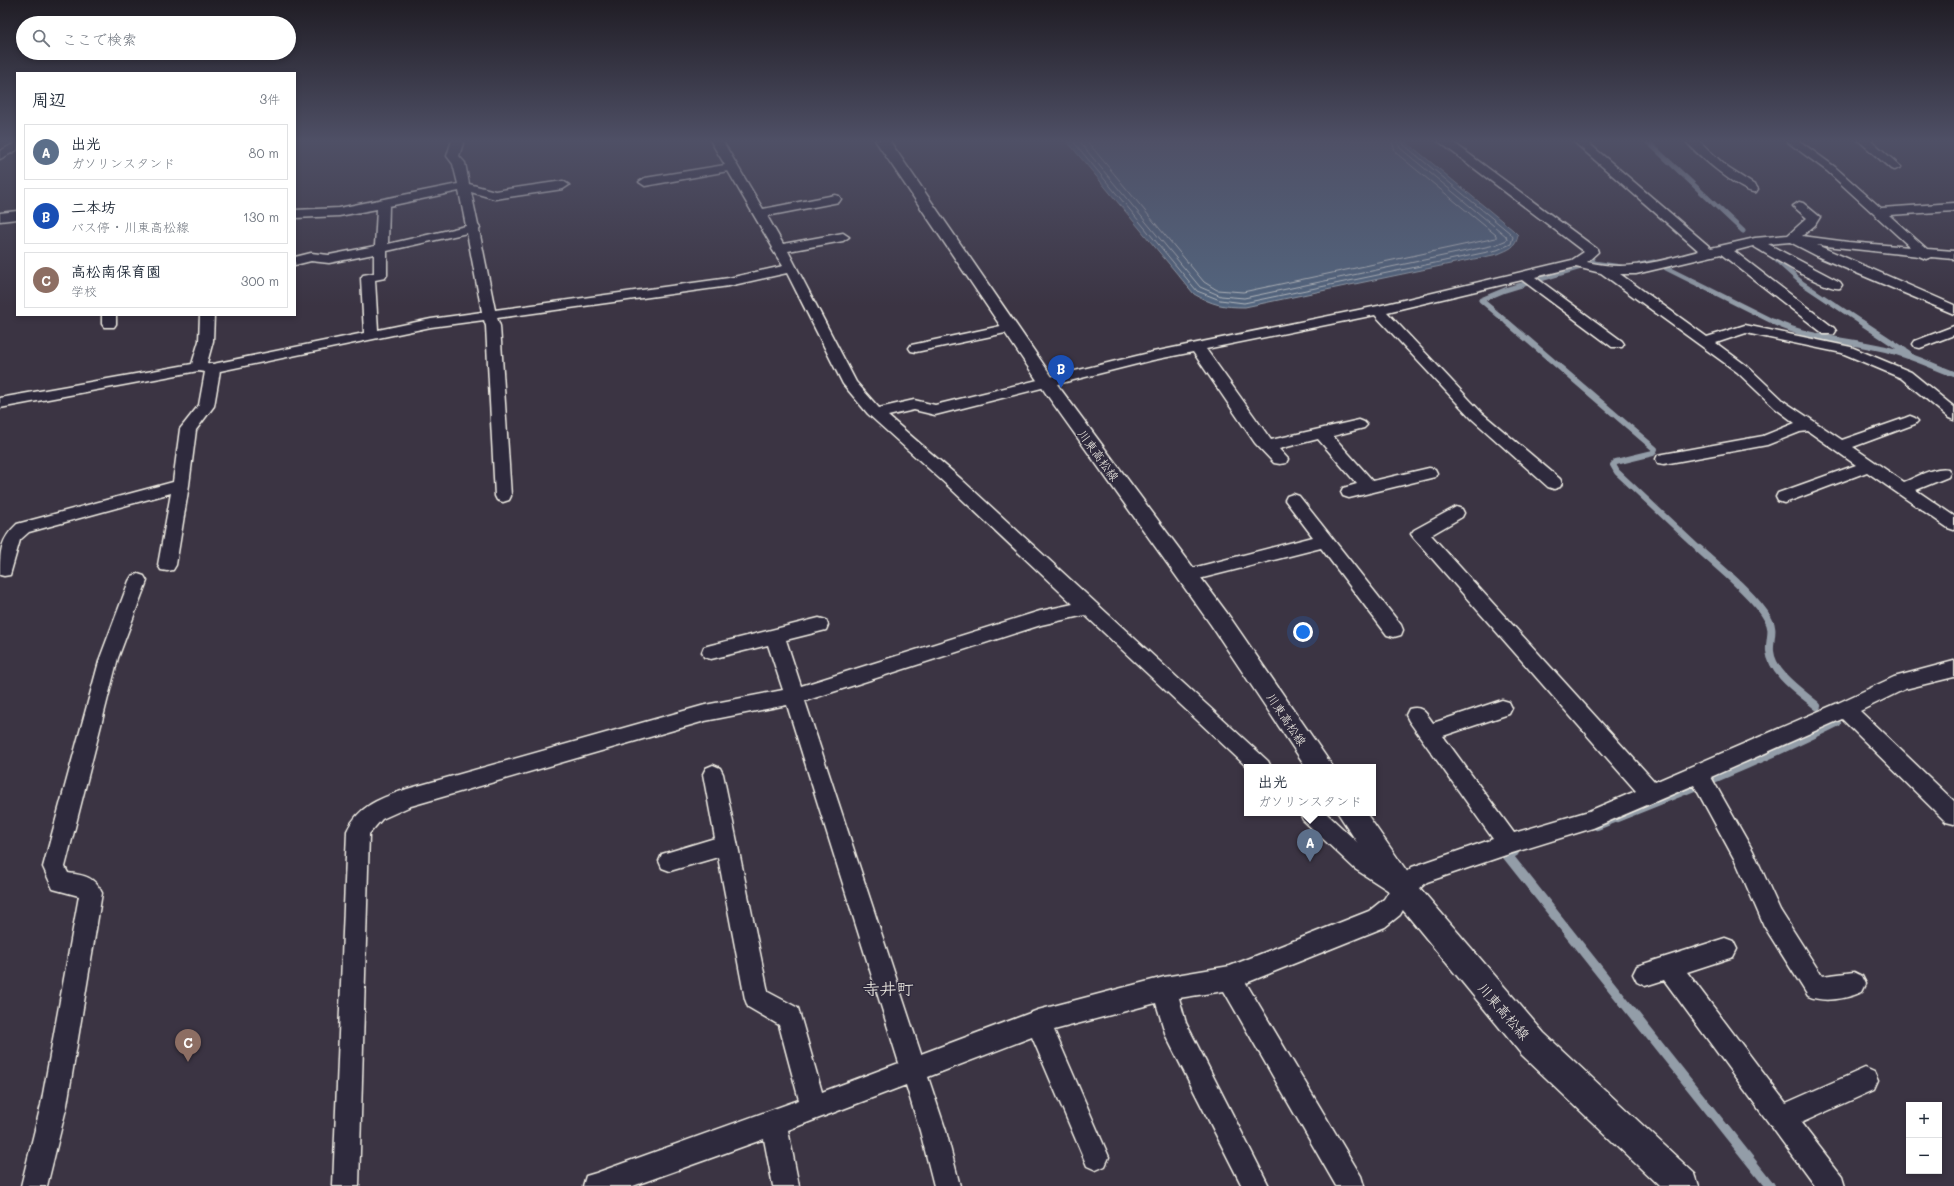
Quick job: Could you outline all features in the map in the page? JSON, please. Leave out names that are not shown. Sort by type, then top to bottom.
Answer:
[{"type":"main road","name":"川東高松線","points":[[920,195],[1047,383],[1187,576],[1318,764]]},
{"type":"main road","name":"川東高松線","points":[[1353,816],[1403,890],[1533,1044],[1683,1186]]},
{"type":"street","points":[[296,214],[339,212],[422,195]]},
{"type":"street","points":[[466,195],[474,228],[489,314],[493,326],[503,496]]},
{"type":"street","points":[[747,195],[778,249],[791,268],[815,318],[850,384],[876,414],[955,483],[1258,764]]},
{"type":"street","points":[[1517,195],[1592,252],[1583,265]]},
{"type":"street","points":[[1642,195],[1709,253]]},
{"type":"street","points":[[1859,195],[1922,253],[1954,267]]},
{"type":"street","points":[[758,214],[835,199]]},
{"type":"street","points":[[371,335],[368,278],[380,275],[383,204]]},
{"type":"street","points":[[1792,238],[1811,222],[1814,217],[1799,206]]},
{"type":"street","points":[[1877,212],[1954,207]]},
{"type":"street","points":[[0,217],[16,215]]},
{"type":"street","points":[[296,261],[311,257],[329,259],[474,228]]},
{"type":"street","points":[[778,249],[843,237]]},
{"type":"street","points":[[1792,238],[1826,255],[1954,310]]},
{"type":"street","points":[[876,414],[914,405],[935,410],[1197,346],[1530,279],[1583,265],[1606,270],[1636,270],[1755,242],[1792,238],[1848,246],[1954,255]]},
{"type":"street","points":[[1755,242],[1785,260],[1835,285]]},
{"type":"street","points":[[1723,250],[1829,331]]},
{"type":"street","points":[[0,403],[205,367],[489,314],[729,282],[791,268]]},
{"type":"street","points":[[1606,270],[1742,369],[1780,406],[1954,524]]},
{"type":"street","points":[[1530,279],[1617,344]]},
{"type":"street","points":[[1378,310],[1406,342],[1477,416],[1554,483]]},
{"type":"street","points":[[167,566],[181,485],[188,429],[206,406],[204,353],[208,322],[207,316]]},
{"type":"street","points":[[916,348],[1010,328]]},
{"type":"street","points":[[1705,342],[1745,329],[1846,350],[1906,375],[1954,416]]},
{"type":"street","points":[[1920,344],[1954,330]]},
{"type":"street","points":[[1197,346],[1243,415],[1280,459]]},
{"type":"street","points":[[1840,446],[1910,421]]},
{"type":"street","points":[[1268,446],[1358,425]]},
{"type":"street","points":[[1664,459],[1767,440],[1797,427],[1810,426]]},
{"type":"street","points":[[1322,434],[1369,487]]},
{"type":"street","points":[[1784,497],[1868,466]]},
{"type":"street","points":[[1349,492],[1429,473]]},
{"type":"street","points":[[1903,489],[1942,473]]},
{"type":"street","points":[[4,570],[12,537],[23,528],[181,485]]},
{"type":"street","points":[[1293,500],[1394,630]]},
{"type":"street","points":[[1456,513],[1420,534],[1651,793]]},
{"type":"street","points":[[1187,576],[1323,540]]},
{"type":"street","points":[[34,1186],[54,1105],[91,893],[83,885],[60,882],[54,867],[74,786],[109,658],[138,581]]},
{"type":"street","points":[[346,1186],[358,831],[374,812],[406,798],[705,713],[795,696],[1040,618],[1088,607]]},
{"type":"street","points":[[711,652],[819,625]]},
{"type":"street","points":[[775,636],[933,1131],[948,1186]]},
{"type":"street","points":[[601,1185],[774,1123],[1038,1022],[1164,989],[1230,978],[1338,936],[1377,918],[1392,907],[1403,890],[1420,874],[1509,844],[1593,819],[1651,793],[1702,780],[1901,682],[1954,669]]},
{"type":"street","points":[[1428,733],[1502,708]]},
{"type":"street","points":[[1846,709],[1954,815]]},
{"type":"street","points":[[1416,716],[1509,844]]},
{"type":"street","points":[[713,774],[757,1000],[789,1017],[814,1108]]},
{"type":"street","points":[[1702,780],[1745,858],[1772,918],[1816,988],[1854,984]]},
{"type":"street","points":[[1313,816],[1363,862],[1403,890]]},
{"type":"street","points":[[670,861],[726,845]]},
{"type":"street","points":[[1645,974],[1725,949]]},
{"type":"street","points":[[1669,966],[1832,1186]]},
{"type":"street","points":[[1230,978],[1351,1186]]},
{"type":"street","points":[[1164,989],[1175,1027],[1256,1186]]},
{"type":"street","points":[[1038,1022],[1096,1157]]},
{"type":"street","points":[[1782,1118],[1865,1082]]},
{"type":"street","points":[[774,1123],[786,1186]]},
{"type":"water","points":[[1112,195],[1471,195],[1518,235],[1514,245],[1498,254],[1245,307],[1218,305],[1194,294]]},
{"type":"waterway","points":[[1705,195],[1743,231]]},
{"type":"waterway","points":[[1772,256],[1802,283],[1862,323]]},
{"type":"waterway","points":[[1592,259],[1594,263]]},
{"type":"waterway","points":[[1639,265],[1654,262]]},
{"type":"waterway","points":[[1508,323],[1481,300],[1505,290],[1594,263]]},
{"type":"waterway","points":[[1594,263],[1621,267]]},
{"type":"waterway","points":[[1666,268],[1774,322]]},
{"type":"waterway","points":[[1507,322],[1655,449],[1653,453],[1616,462],[1613,465],[1617,472],[1700,550]]},
{"type":"waterway","points":[[1774,322],[1799,332],[1890,350],[1954,374]]},
{"type":"waterway","points":[[1861,322],[1908,353]]},
{"type":"waterway","points":[[1699,549],[1736,582],[1762,610],[1771,627],[1770,651],[1776,667],[1788,682],[1817,706]]},
{"type":"waterway","points":[[1597,826],[1688,790],[1837,723]]},
{"type":"waterway","points":[[1514,852],[1507,855],[1770,1186]]},
{"type":"place","name":"二本坊","points":[[1061,388]]},
{"type":"place","name":"出光","points":[[1310,862]]},
{"type":"place","name":"高松南保育園","points":[[188,1062]]},
{"type":"district","name":"寺井町","points":[[888,988]]}]
